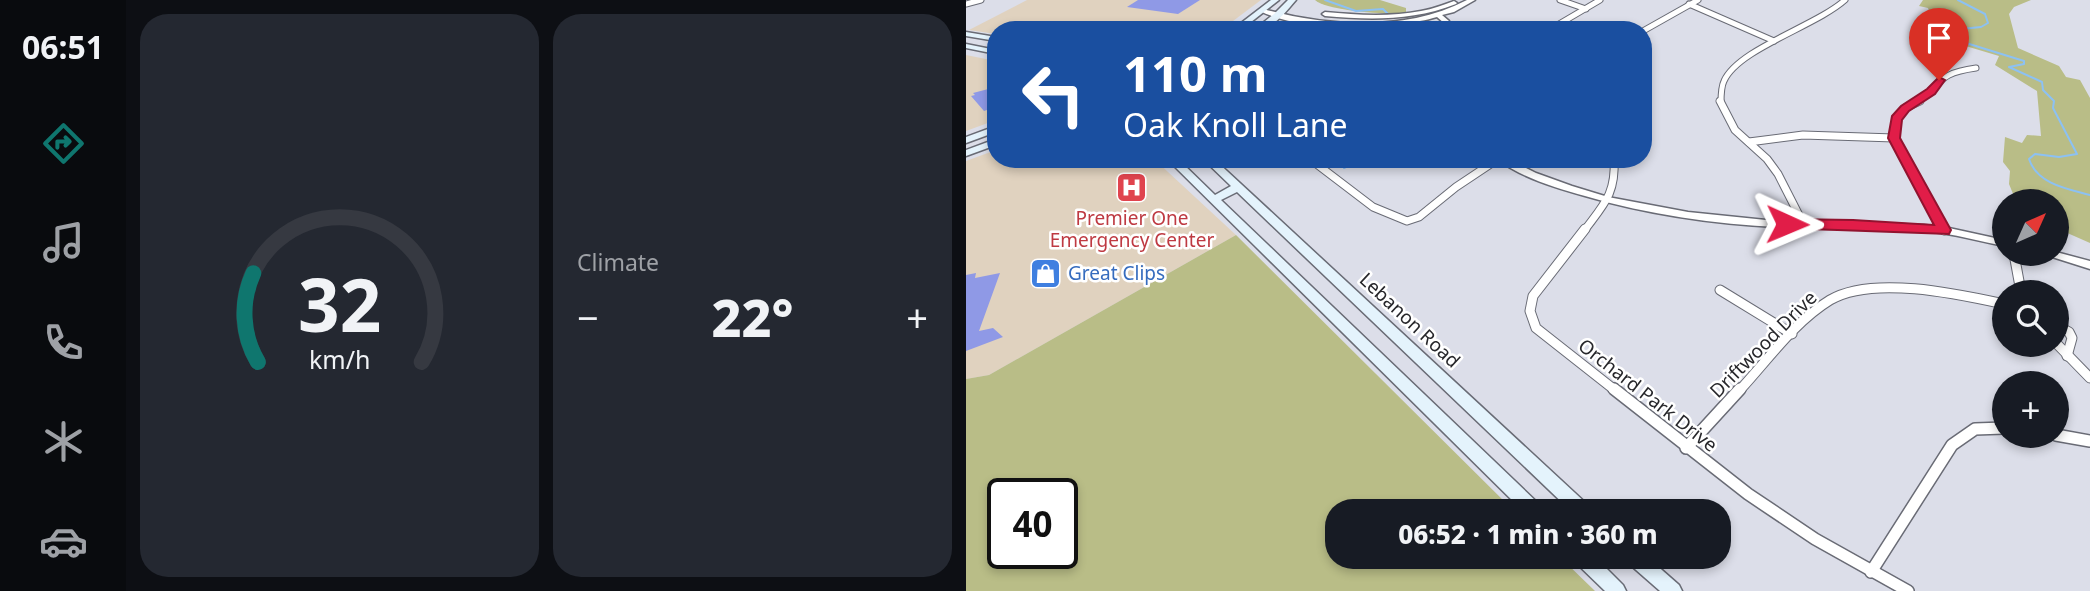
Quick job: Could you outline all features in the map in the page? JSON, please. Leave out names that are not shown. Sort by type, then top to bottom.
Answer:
[{"type":"main road","points":[[1249,21],[1275,0]]},
{"type":"main road","points":[[1270,21],[1292,0]]},
{"type":"main road","points":[[966,34],[987,38]]},
{"type":"main road","points":[[966,46],[987,50]]},
{"type":"main road","points":[[966,140],[987,132]]},
{"type":"main road","points":[[966,152],[987,145]]},
{"type":"main road","points":[[1181,168],[1522,499]]},
{"type":"main road","name":"Lebanon Road","points":[[1218,168],[1569,499]]},
{"type":"main road","points":[[1213,200],[1238,187]]},
{"type":"main road","points":[[1594,569],[1617,591]]},
{"type":"main road","points":[[1648,569],[1673,591]]},
{"type":"street","points":[[968,4],[981,0]]},
{"type":"street","points":[[1316,13],[1371,18],[1393,16],[1433,10],[1459,0]]},
{"type":"street","points":[[1413,21],[1439,16],[1472,0]]},
{"type":"street","points":[[1560,0],[1586,9]]},
{"type":"street","points":[[1565,21],[1600,0]]},
{"type":"street","points":[[1652,27],[1698,0]]},
{"type":"street","points":[[1804,225],[1769,161],[1731,126],[1722,107],[1720,93],[1726,77],[1774,41],[1830,14],[1845,0]]},
{"type":"street","points":[[1689,4],[1774,41]]},
{"type":"street","points":[[1433,10],[1446,21]]},
{"type":"street","points":[[1263,11],[1322,21],[1328,14]]},
{"type":"street","points":[[1280,13],[1303,12]]},
{"type":"street","points":[[1393,16],[1396,21]]},
{"type":"street","points":[[1944,230],[1894,138],[1896,119],[1905,108],[1920,101],[1939,80],[1953,71],[1976,68]]},
{"type":"street","points":[[1749,142],[1772,136],[1802,135],[1894,138]]},
{"type":"street","points":[[1322,168],[1373,207],[1397,219],[1412,220],[1487,168]]},
{"type":"street","points":[[1519,168],[1536,176],[1609,198],[1711,217],[1804,225],[1853,224],[1944,230],[1992,240]]},
{"type":"street","points":[[1609,198],[1614,185],[1614,168]]},
{"type":"street","name":"Orchard Park Drive","points":[[1609,198],[1536,290],[1531,304],[1533,323],[1545,337],[1686,448],[1793,524],[1871,572],[1909,591]]},
{"type":"street","points":[[2069,259],[2090,265]]},
{"type":"street","points":[[1720,290],[1792,334]]},
{"type":"street","name":"Driftwood Drive","points":[[1686,448],[1792,334],[1840,295],[1859,291],[1937,293],[1992,302]]},
{"type":"street","points":[[2068,357],[2090,378]]},
{"type":"street","points":[[1871,572],[1952,445],[1964,433],[1978,427],[1992,428]]},
{"type":"street","points":[[2069,437],[2090,441]]},
{"type":"shaded area","points":[[1027,0],[1261,0],[1233,21],[987,21],[987,33],[969,30]]},
{"type":"shaded area","points":[[966,55],[987,59],[987,123],[966,131]]},
{"type":"shaded area","points":[[987,153],[987,168],[1164,168],[1236,235],[989,375],[966,379],[966,161]]},
{"type":"green space","points":[[1315,0],[1380,0],[1406,8],[1406,13],[1373,13],[1345,9]]},
{"type":"green space","points":[[1923,0],[2031,0],[2014,7],[2009,14],[2018,48],[2059,66],[2066,77],[2080,80],[2090,98],[2090,243],[2069,234],[2069,189],[2011,189],[2009,184],[2010,171],[2003,162],[2005,137],[2022,143],[2027,135],[2041,136],[2037,91],[1995,65],[1999,56],[1959,44],[1956,29],[1961,25],[1931,17],[1928,8],[1919,6]]},
{"type":"green space","points":[[1236,235],[1502,499],[1325,499],[1325,569],[1572,569],[1595,591],[966,591],[966,379],[989,375]]},
{"type":"building","points":[[1138,0],[1200,0],[1178,14],[1127,7]]},
{"type":"building","points":[[987,89],[987,110],[984,111],[971,96],[975,95],[973,93]]},
{"type":"building","points":[[976,273],[975,278],[1000,273],[979,331],[993,328],[1003,337],[966,351],[966,275]]},
{"type":"waterway","points":[[1325,0],[1356,11],[1383,9],[1388,14]]},
{"type":"waterway","points":[[1958,0],[1985,14],[1988,23],[1981,27],[1961,29],[1960,36],[1966,43],[2024,61],[2024,64],[2009,67],[2042,82],[2043,90],[2054,101],[2053,108],[2077,154],[2059,157],[2035,154],[2029,159],[2033,167],[2054,184],[2090,195]]},
{"type":"place","name":"Premier One Emergency Center","points":[[1132,187]]},
{"type":"place","name":"Great Clips","points":[[1045,273]]},
{"type":"route","points":[[1787,224],[1853,224],[1944,230],[1894,138],[1896,119],[1905,108],[1920,101],[1939,80]]}]
